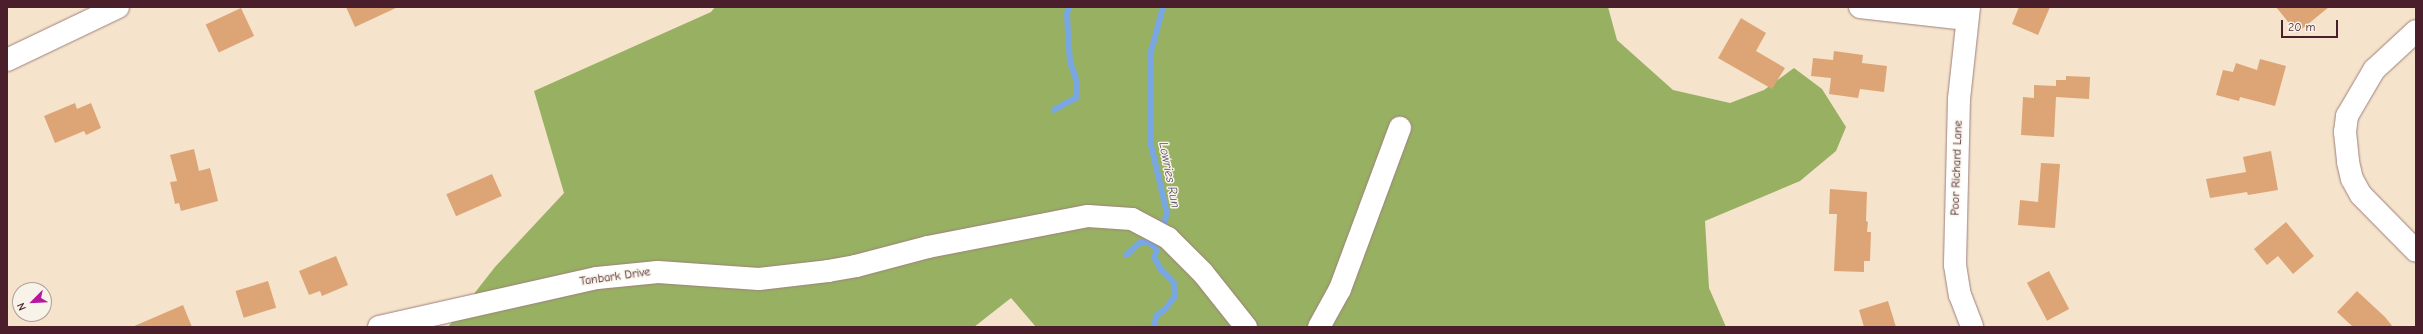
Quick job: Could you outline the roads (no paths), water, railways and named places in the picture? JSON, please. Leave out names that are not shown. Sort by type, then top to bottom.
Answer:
[{"type":"street","points":[[7,60],[118,7]]},
{"type":"street","points":[[1860,7],[1967,13]]},
{"type":"street","name":"Poor Richard Lane","points":[[1967,13],[1956,156],[1955,265],[1960,295],[1972,327]]},
{"type":"street","points":[[2416,31],[2374,70],[2347,116],[2345,132],[2348,162],[2352,179],[2361,195],[2416,251]]},
{"type":"street","points":[[1319,327],[1340,289],[1400,128]]},
{"type":"street","name":"Tanbark Drive","points":[[379,327],[597,278],[658,272],[759,279],[856,266],[928,247],[1088,216],[1132,219],[1168,238],[1203,273],[1246,327]]},
{"type":"waterway","points":[[1054,110],[1076,98],[1077,83],[1070,62],[1067,14],[1069,7]]},
{"type":"waterway","name":"Lowries Run","points":[[1161,230],[1167,214],[1151,145],[1150,106],[1151,52],[1163,7]]},
{"type":"waterway","points":[[1126,255],[1141,242],[1151,243]]},
{"type":"waterway","name":"Lowries Run","points":[[1151,243],[1157,250],[1155,258],[1161,269],[1174,282],[1175,297],[1166,309],[1157,316],[1154,327]]}]
